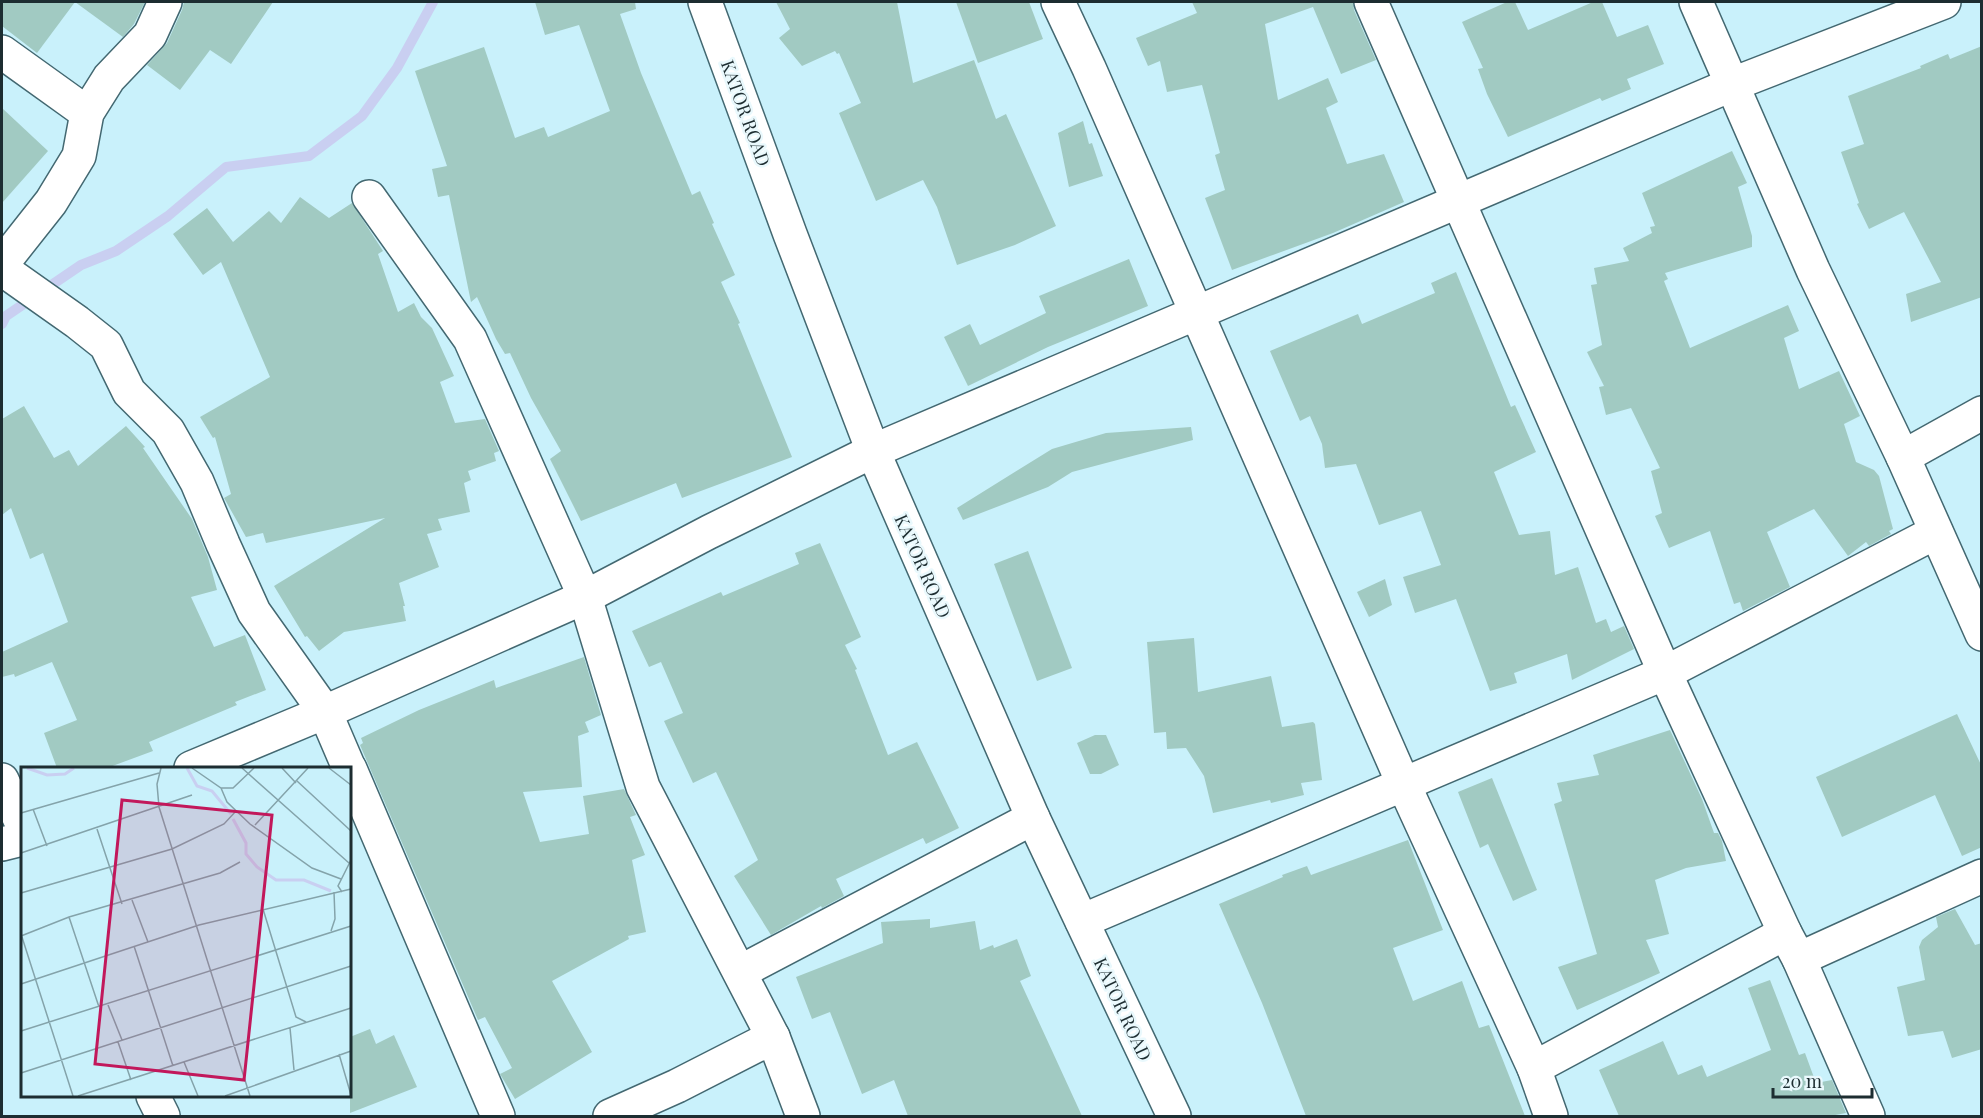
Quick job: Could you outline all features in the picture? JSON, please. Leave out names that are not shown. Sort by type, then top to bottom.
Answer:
[{"type":"street","points":[[2,264],[51,202],[79,156],[87,113],[109,78],[150,35],[165,2]]},
{"type":"street","name":"KATOR ROAD","points":[[705,2],[873,451],[1034,818],[1174,1116]]},
{"type":"street","points":[[1058,2],[1403,783],[1534,1068],[1551,1116]]},
{"type":"street","points":[[1371,2],[1665,673],[1868,1116]]},
{"type":"street","points":[[1696,2],[1813,270],[1903,457],[1982,634]]},
{"type":"street","points":[[193,767],[325,712],[585,597],[873,451],[1732,84],[1944,2]]},
{"type":"street","points":[[2,52],[87,113]]},
{"type":"street","points":[[369,197],[470,339],[585,597],[643,787],[773,1037],[803,1116]]},
{"type":"street","points":[[2,269],[106,345],[129,392],[168,431],[197,482],[222,544],[254,612],[325,712],[348,767]]},
{"type":"street","points":[[1903,457],[1982,413]]},
{"type":"street","points":[[1082,921],[1665,673],[1936,532]]},
{"type":"street","points":[[351,774],[498,1116]]},
{"type":"street","points":[[2,780],[21,822]]},
{"type":"street","points":[[740,972],[1034,818]]},
{"type":"street","points":[[2,844],[21,839]]},
{"type":"street","points":[[1534,1068],[1792,946],[1982,876]]},
{"type":"street","points":[[610,1116],[677,1086],[773,1037]]},
{"type":"street","points":[[154,1097],[163,1116]]},
{"type":"building","points":[[2,2],[75,2],[37,53],[2,26]]},
{"type":"building","points":[[75,2],[145,2],[134,24],[123,37]]},
{"type":"building","points":[[184,2],[273,2],[231,64],[210,50],[180,90],[147,65],[167,43]]},
{"type":"building","points":[[535,2],[635,2],[636,9],[620,14],[641,73],[692,195],[700,191],[735,275],[721,282],[740,323],[738,324],[792,457],[682,498],[676,483],[581,521],[550,459],[561,451],[531,398],[510,353],[505,354],[496,339],[477,297],[471,302],[449,195],[438,197],[432,169],[447,166],[415,71],[484,47],[515,138],[544,127],[548,137],[610,111],[579,25],[545,35]]},
{"type":"building","points":[[776,2],[897,2],[913,83],[974,60],[996,119],[1006,114],[1056,226],[1015,245],[957,265],[937,207],[923,180],[876,201],[839,113],[861,103],[839,53],[835,51],[802,66],[779,38],[790,29]]},
{"type":"building","points":[[956,2],[1029,2],[1043,39],[978,63]]},
{"type":"building","points":[[1192,2],[1353,2],[1354,10],[1376,60],[1341,74],[1313,7],[1265,24],[1278,100],[1328,78],[1338,102],[1326,108],[1347,164],[1384,154],[1404,202],[1333,233],[1232,270],[1205,198],[1225,190],[1215,155],[1220,153],[1202,85],[1167,92],[1160,61],[1148,66],[1136,38],[1197,13]]},
{"type":"building","points":[[1507,2],[1515,2],[1528,30],[1593,2],[1602,2],[1617,37],[1648,25],[1664,64],[1627,79],[1631,89],[1602,101],[1600,98],[1508,137],[1487,94],[1478,69],[1483,68],[1462,22]]},
{"type":"building","points":[[1982,46],[1982,297],[1911,322],[1906,294],[1941,282],[1904,212],[1869,229],[1857,204],[1859,203],[1841,152],[1864,144],[1848,96],[1921,68],[1920,66],[1948,54],[1950,59]]},
{"type":"building","points":[[2,108],[48,151],[2,203]]},
{"type":"building","points":[[1083,121],[1089,144],[1092,143],[1103,176],[1069,187],[1058,133]]},
{"type":"building","points":[[1732,151],[1747,183],[1738,187],[1752,236],[1752,247],[1665,273],[1668,279],[1664,281],[1690,348],[1788,305],[1799,331],[1784,338],[1799,389],[1839,371],[1860,416],[1844,424],[1856,462],[1874,470],[1879,476],[1893,529],[1889,531],[1891,534],[1869,546],[1866,542],[1848,556],[1814,509],[1767,532],[1790,587],[1743,611],[1740,602],[1734,604],[1710,531],[1669,548],[1655,516],[1662,513],[1651,471],[1660,468],[1631,408],[1606,415],[1599,387],[1604,386],[1587,352],[1602,345],[1591,285],[1597,284],[1594,268],[1629,261],[1623,248],[1652,233],[1650,227],[1655,226],[1642,193]]},
{"type":"building","points":[[300,197],[329,218],[352,203],[383,251],[378,254],[398,312],[414,303],[421,317],[432,328],[454,376],[440,382],[455,423],[485,419],[499,451],[494,453],[496,461],[468,471],[471,480],[464,483],[470,512],[438,519],[442,530],[427,534],[439,567],[399,583],[406,621],[344,632],[319,651],[307,636],[305,637],[274,586],[385,518],[266,543],[263,533],[246,537],[224,498],[231,494],[215,437],[213,438],[200,417],[270,377],[221,262],[203,275],[173,234],[207,208],[233,242],[269,211],[281,223]]},
{"type":"building","points":[[1129,259],[1148,306],[1048,347],[968,386],[944,337],[970,324],[980,345],[1046,313],[1039,296]]},
{"type":"building","points":[[1456,272],[1511,407],[1515,405],[1536,452],[1494,472],[1519,535],[1550,531],[1555,575],[1578,567],[1596,623],[1606,619],[1611,632],[1624,626],[1634,649],[1572,680],[1567,654],[1514,673],[1517,683],[1490,691],[1456,599],[1415,613],[1403,577],[1441,565],[1421,511],[1379,525],[1356,464],[1325,468],[1322,444],[1310,416],[1300,421],[1270,351],[1358,314],[1362,324],[1435,293],[1431,283]]},
{"type":"building","points":[[24,406],[54,458],[69,450],[78,466],[126,426],[145,447],[143,448],[192,519],[208,557],[217,590],[191,597],[214,647],[245,635],[266,690],[235,702],[237,705],[149,742],[153,751],[110,767],[57,767],[44,733],[77,720],[52,662],[15,677],[14,674],[2,677],[2,652],[68,622],[43,553],[30,559],[11,508],[2,515],[2,419]]},
{"type":"building","points":[[1191,427],[1193,440],[1072,472],[1048,487],[963,520],[957,508],[1052,449],[1106,433]]},
{"type":"building","points":[[820,543],[861,637],[845,645],[857,669],[855,670],[888,755],[917,742],[959,828],[926,844],[923,838],[836,879],[844,896],[822,908],[821,906],[771,935],[734,876],[758,860],[716,772],[693,783],[664,721],[683,713],[661,662],[649,667],[632,631],[721,592],[723,596],[799,564],[795,553]]},
{"type":"building","points":[[1028,551],[1072,668],[1037,681],[994,564]]},
{"type":"building","points":[[1385,579],[1392,605],[1369,617],[1357,592]]},
{"type":"building","points":[[1194,638],[1198,692],[1271,676],[1282,727],[1313,722],[1315,724],[1322,780],[1301,783],[1304,795],[1213,813],[1204,776],[1186,748],[1167,749],[1166,732],[1154,733],[1147,642]]},
{"type":"building","points":[[584,657],[601,715],[585,722],[589,732],[578,736],[582,787],[523,792],[540,842],[589,834],[583,796],[624,789],[636,815],[630,817],[645,855],[632,860],[646,932],[628,936],[629,939],[552,981],[592,1052],[515,1099],[500,1074],[512,1068],[485,1017],[478,1020],[360,745],[363,743],[361,738],[419,710],[494,680],[496,688]]},
{"type":"building","points":[[1957,714],[1982,767],[1982,847],[1962,856],[1935,795],[1842,837],[1816,777]]},
{"type":"building","points":[[1670,730],[1702,799],[1714,833],[1718,833],[1722,841],[1726,861],[1686,868],[1655,880],[1669,934],[1646,940],[1660,973],[1577,1010],[1558,967],[1597,954],[1554,804],[1562,801],[1557,783],[1599,775],[1593,755]]},
{"type":"building","points":[[1095,735],[1106,735],[1119,765],[1101,774],[1090,774],[1077,743]]},
{"type":"building","points":[[1492,778],[1537,890],[1513,901],[1488,844],[1480,848],[1458,792]]},
{"type":"building","points":[[1408,840],[1443,930],[1393,948],[1413,1001],[1462,981],[1479,1028],[1489,1025],[1525,1116],[1306,1116],[1262,1003],[1219,904],[1307,866],[1311,875]]},
{"type":"building","points":[[1955,909],[1975,945],[1982,943],[1982,1049],[1952,1058],[1943,1031],[1908,1036],[1897,987],[1925,980],[1919,947],[1922,940],[1938,927],[1936,917]]},
{"type":"building","points":[[930,919],[930,928],[975,921],[980,950],[993,945],[994,948],[1017,939],[1031,976],[1020,981],[1082,1116],[908,1116],[894,1080],[862,1094],[830,1012],[812,1019],[796,977],[883,943],[881,922]]},
{"type":"building","points":[[1770,980],[1799,1055],[1805,1053],[1816,1083],[1832,1080],[1846,1113],[1830,1116],[1619,1116],[1599,1070],[1663,1041],[1678,1075],[1702,1065],[1707,1077],[1771,1050],[1748,988]]},
{"type":"building","points":[[370,1029],[376,1044],[394,1035],[417,1087],[350,1113],[351,1037]]},
{"type":"waterway","points":[[2,324],[6,316],[81,265],[116,251],[168,216],[226,167],[309,156],[362,116],[397,68],[433,2]]}]
